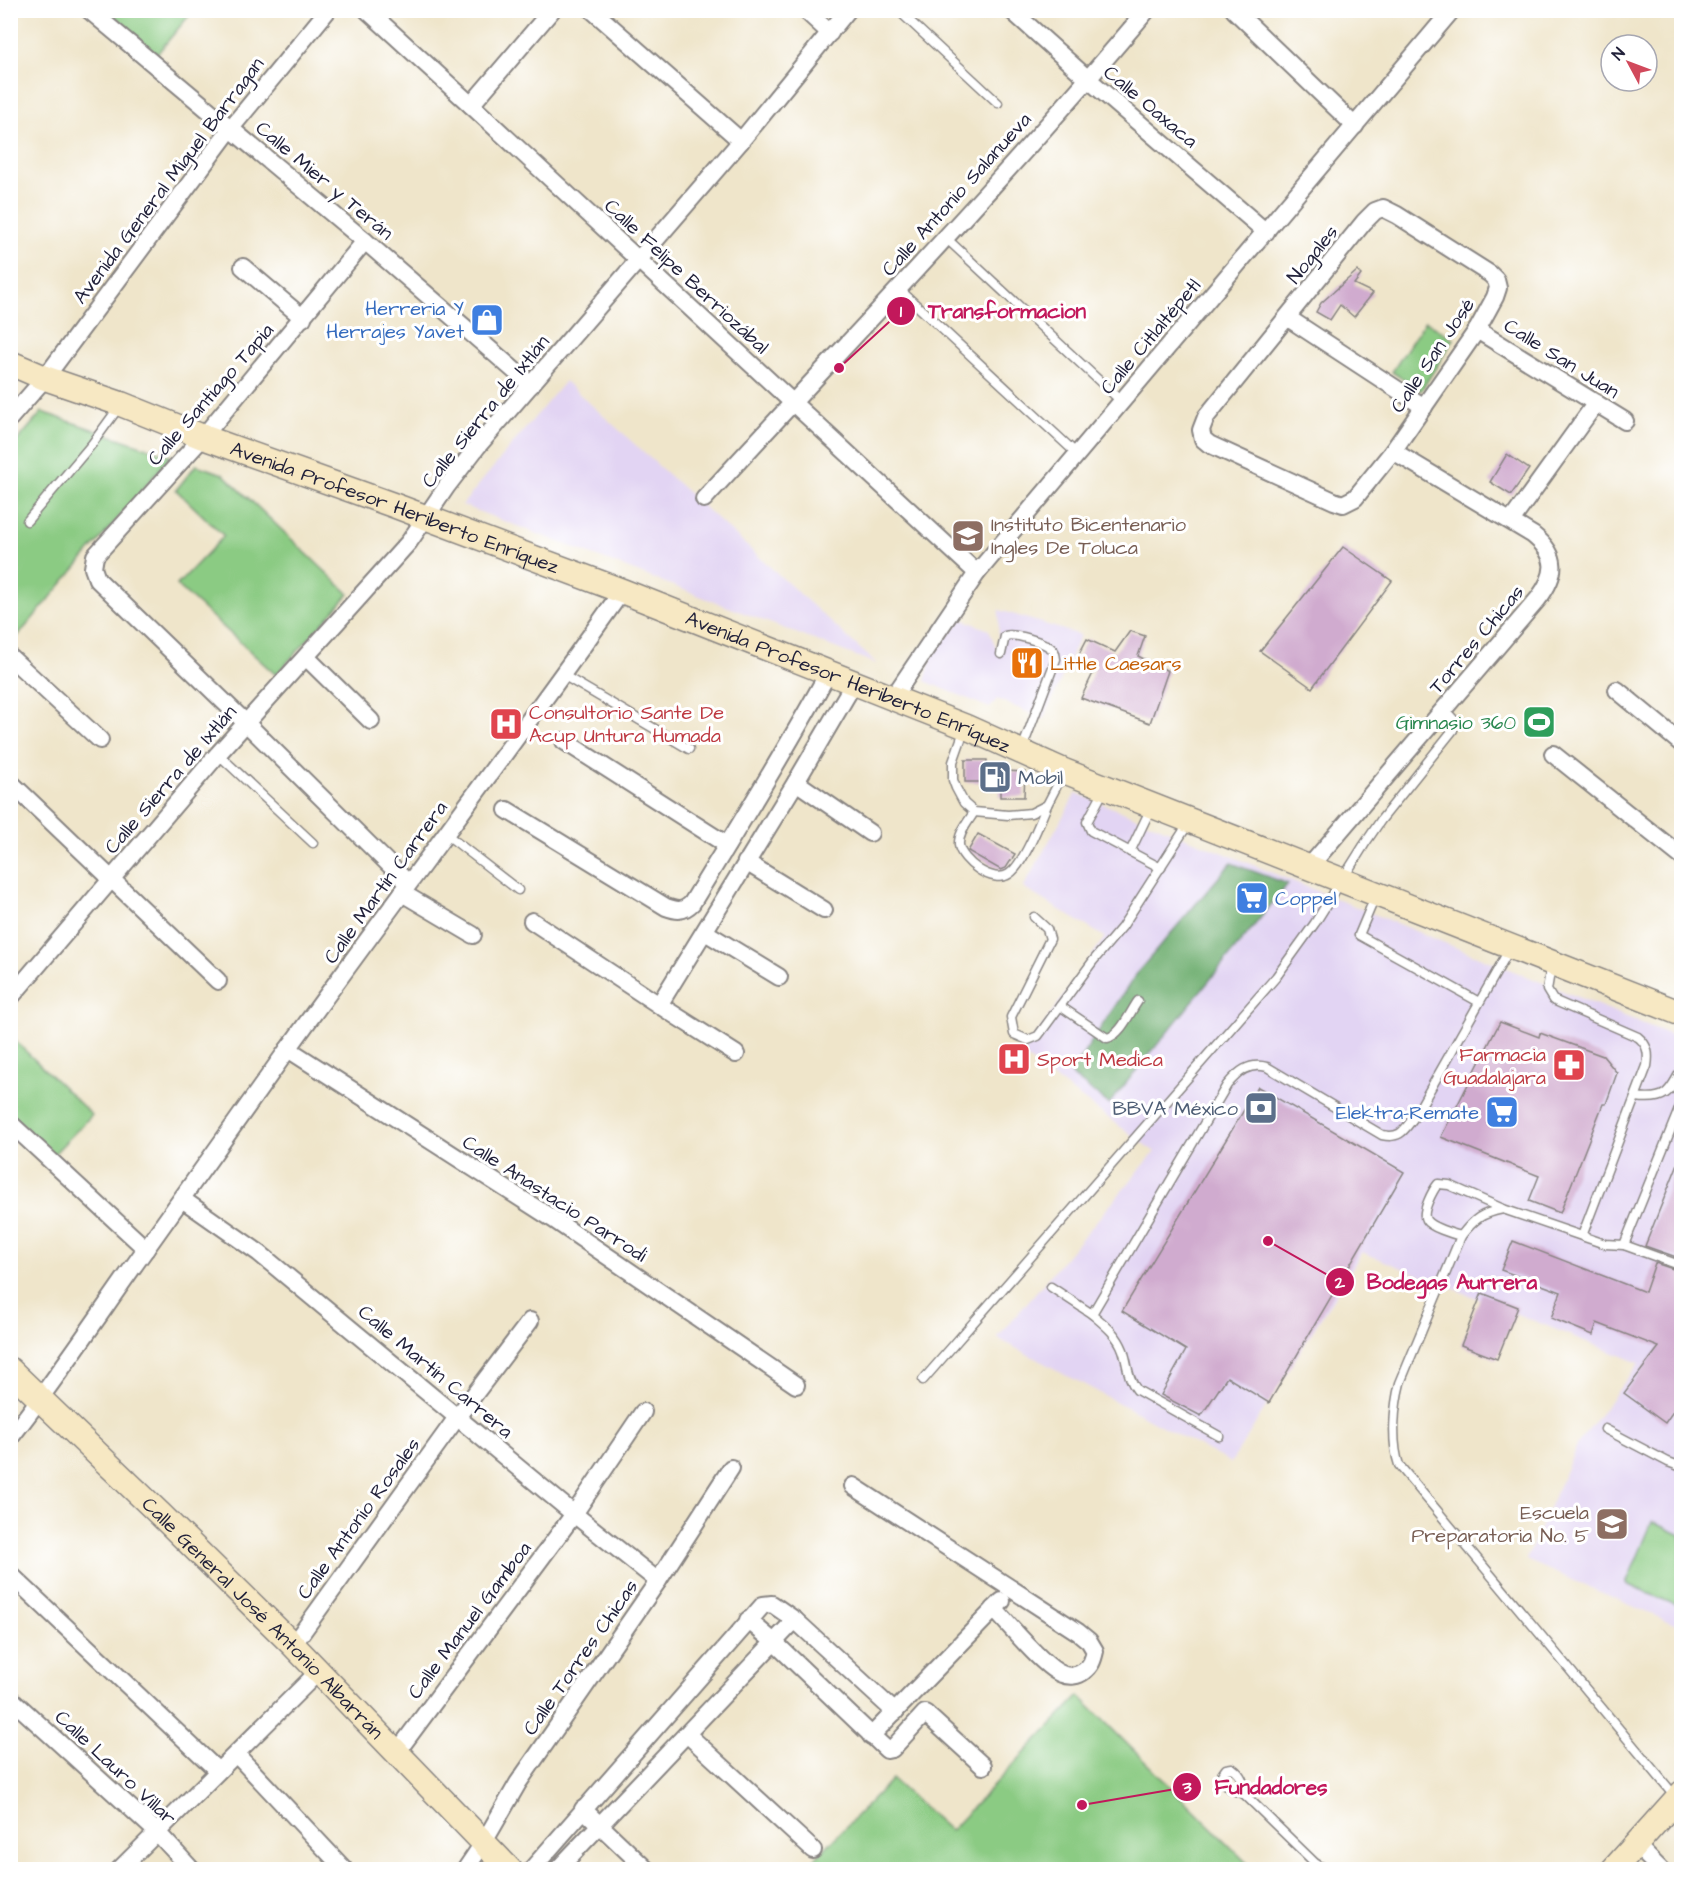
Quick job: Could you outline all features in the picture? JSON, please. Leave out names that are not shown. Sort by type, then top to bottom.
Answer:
[{"type":"main road","name":"Avenida Profesor Heriberto Enríquez","points":[[10,363],[45,378],[121,404],[204,437],[622,591],[966,728],[1064,771],[1682,1014]]},
{"type":"main road","name":"Calle General José Antonio Albarrán","points":[[10,1370],[293,1645],[510,1869]]},
{"type":"main road","points":[[1613,1869],[1679,1796]]},
{"type":"street","name":"Calle Mier y Terán","points":[[89,10],[365,241],[531,385]]},
{"type":"street","name":"Avenida General Miguel Barragan","points":[[10,418],[45,378],[231,128],[328,10]]},
{"type":"street","name":"Calle Felipe Berriozábal","points":[[367,10],[977,573]]},
{"type":"street","points":[[471,105],[552,10]]},
{"type":"street","points":[[592,10],[741,141]]},
{"type":"street","points":[[805,10],[830,33]]},
{"type":"street","name":"Calle Sierra de Ixtlán","points":[[10,998],[218,754],[391,563],[477,447],[741,141],[848,10]]},
{"type":"street","name":"Calle Oaxaca","points":[[1011,10],[1266,232]]},
{"type":"street","name":"Calle Antonio Salanueva","points":[[705,499],[1089,80],[1147,10]]},
{"type":"street","points":[[1234,10],[1355,126]]},
{"type":"street","name":"Calle Citlaltépetl","points":[[892,699],[977,573],[1452,10]]},
{"type":"street","name":"Nogales","points":[[1343,504],[1209,444],[1203,439],[1201,430],[1206,417],[1364,222],[1379,209],[1387,209],[1397,215],[1496,280]]},
{"type":"street","name":"Calle Santiago Tapia","points":[[246,723],[97,579],[93,568],[95,556],[204,437],[365,241]]},
{"type":"street","points":[[243,267],[303,318]]},
{"type":"street","name":"Calle San José","points":[[1343,504],[1355,498],[1393,451],[1477,330],[1495,297],[1498,288],[1496,280]]},
{"type":"street","points":[[1288,318],[1424,407]]},
{"type":"street","name":"Calle San Juan","points":[[1477,330],[1625,421]]},
{"type":"street","points":[[1393,451],[1511,521],[1596,403]]},
{"type":"street","name":"Torres Chicas","points":[[1309,867],[1549,584],[1553,567],[1551,555],[1544,543],[1511,521]]},
{"type":"street","name":"Calle Martín Carrera","points":[[10,1438],[40,1400],[288,1049],[563,675],[622,591]]},
{"type":"street","points":[[10,657],[100,740]]},
{"type":"street","points":[[306,657],[371,721]]},
{"type":"street","points":[[507,810],[666,907],[677,910],[687,909],[828,673]]},
{"type":"street","points":[[658,1005],[705,932],[854,683]]},
{"type":"street","points":[[1617,690],[1682,744]]},
{"type":"street","points":[[246,723],[405,888],[473,935]]},
{"type":"street","points":[[564,741],[727,845]]},
{"type":"street","points":[[1553,754],[1682,857]]},
{"type":"street","points":[[10,782],[218,981]]},
{"type":"street","points":[[796,782],[870,833]]},
{"type":"street","points":[[746,862],[824,910]]},
{"type":"street","points":[[532,921],[736,1054]]},
{"type":"street","points":[[705,932],[779,977]]},
{"type":"street","name":"Calle Anastacio Parrodi","points":[[288,1049],[553,1220],[796,1386]]},
{"type":"street","points":[[10,1123],[146,1249]]},
{"type":"street","name":"Calle Martín Carrera","points":[[182,1199],[267,1259],[658,1581]]},
{"type":"street","name":"Calle Antonio Rosales","points":[[293,1645],[458,1416],[530,1321]]},
{"type":"street","name":"Calle Manuel Gamboa","points":[[397,1752],[574,1514],[643,1412]]},
{"type":"street","name":"Calle Torres Chicas","points":[[465,1869],[484,1842],[518,1783],[658,1581],[731,1468]]},
{"type":"street","points":[[853,1486],[1078,1632],[1089,1641],[1095,1651],[1092,1663],[1081,1674],[1072,1676],[1061,1674],[1044,1662],[994,1609]]},
{"type":"street","points":[[10,1574],[218,1771]]},
{"type":"street","points":[[871,1736],[1012,1590]]},
{"type":"street","points":[[531,1869],[760,1607],[768,1604],[777,1607],[795,1620],[895,1712]]},
{"type":"street","points":[[748,1620],[884,1748],[890,1750],[925,1713]]},
{"type":"street","points":[[557,1869],[795,1620]]},
{"type":"street","points":[[119,1869],[318,1672]]},
{"type":"street","name":"Calle Lauro Villar","points":[[10,1698],[156,1832],[192,1869]]},
{"type":"street","points":[[907,1699],[983,1766]]},
{"type":"street","points":[[687,1734],[813,1850]]},
{"type":"street","points":[[236,1754],[345,1869]]},
{"type":"street","points":[[583,1809],[647,1869]]},
{"type":"street","points":[[1635,1844],[1661,1869]]},
{"type":"lane","points":[[898,10],[998,103]]},
{"type":"lane","points":[[946,238],[1122,402]]},
{"type":"lane","points":[[899,288],[1078,455]]},
{"type":"lane","points":[[27,521],[98,436],[121,404]]},
{"type":"lane","points":[[1001,654],[1005,636],[1012,635],[1044,644],[1056,655],[1021,752]]},
{"type":"lane","points":[[563,675],[689,749]]},
{"type":"lane","points":[[922,1380],[1276,977],[1310,931],[1381,820],[1453,730],[1455,721],[1444,709]]},
{"type":"lane","points":[[966,728],[953,762],[953,780],[964,802],[974,812],[1020,815],[1031,813],[1047,805]]},
{"type":"lane","points":[[218,754],[313,843]]},
{"type":"lane","points":[[974,812],[962,832],[959,843],[961,853],[972,865],[989,876],[1009,874],[1023,856],[1064,771]]},
{"type":"lane","points":[[1105,787],[1087,824],[1091,831],[1161,868]]},
{"type":"lane","points":[[1130,852],[1152,806]]},
{"type":"lane","points":[[1034,917],[1047,930],[1050,939],[1011,1017],[1014,1034],[1028,1040],[1038,1036],[1093,961],[1122,927],[1190,821]]},
{"type":"lane","points":[[446,834],[518,890]]},
{"type":"lane","points":[[1376,893],[1359,935],[1479,1002]]},
{"type":"lane","points":[[1092,1314],[1227,1085],[1237,1073],[1248,1066],[1267,1067],[1382,1135],[1393,1137],[1400,1133],[1415,1116],[1511,947]]},
{"type":"lane","points":[[1552,963],[1547,990],[1553,1000],[1638,1037],[1648,1052],[1647,1066],[1636,1097],[1582,1236]]},
{"type":"lane","points":[[1060,1006],[1107,1038],[1117,1032],[1138,1000]]},
{"type":"lane","points":[[1636,1097],[1650,1099],[1660,1097],[1670,1090],[1682,1068]]},
{"type":"lane","points":[[1624,1245],[1682,1102]]},
{"type":"lane","points":[[1461,1236],[1426,1220],[1428,1203],[1438,1184],[1449,1185],[1503,1209],[1582,1236],[1612,1246],[1624,1245],[1682,1266]]},
{"type":"lane","points":[[1503,1209],[1484,1213],[1470,1224],[1461,1236],[1400,1383],[1395,1401],[1396,1454],[1399,1464],[1679,1796]]},
{"type":"lane","points":[[1051,1287],[1111,1329],[1123,1350],[1129,1378],[1137,1390],[1219,1436]]},
{"type":"lane","points":[[1605,1429],[1682,1467]]},
{"type":"lane","points":[[1244,1794],[1315,1863],[1326,1869]]},
{"type":"shaded area","points":[[565,381],[877,664],[462,505]]},
{"type":"shaded area","points":[[999,610],[1080,635],[1044,719],[997,699],[990,708],[925,681],[933,651],[962,619],[989,630],[998,653]]},
{"type":"shaded area","points":[[1076,793],[1681,1039],[1681,1627],[1526,1560],[1578,1443],[1639,1363],[1362,1252],[1231,1463],[997,1338],[1155,1152],[1022,1055],[1105,937],[1023,888]]},
{"type":"green space","points":[[109,11],[193,11],[157,54]]},
{"type":"green space","points":[[1425,321],[1454,339],[1421,391],[1392,372]]},
{"type":"green space","points":[[42,412],[171,456],[11,644],[11,448]]},
{"type":"green space","points":[[196,465],[223,474],[349,594],[276,675],[177,585],[224,536],[176,490]]},
{"type":"green space","points":[[1231,863],[1288,884],[1109,1104],[1070,1074],[1137,973]]},
{"type":"green space","points":[[10,1036],[92,1115],[53,1155],[11,1114]]},
{"type":"green space","points":[[1652,1522],[1681,1535],[1681,1607],[1626,1584]]},
{"type":"green space","points":[[1079,1696],[1253,1869],[804,1870],[892,1779],[950,1831]]},
{"type":"building","points":[[1357,271],[1361,275],[1354,284],[1373,293],[1354,317],[1340,305],[1330,320],[1316,312],[1321,303]]},
{"type":"building","points":[[1507,454],[1529,469],[1511,495],[1490,482]]},
{"type":"building","points":[[1343,547],[1392,581],[1312,688],[1260,651]]},
{"type":"building","points":[[1130,631],[1145,636],[1138,656],[1168,671],[1150,723],[1081,698],[1095,669],[1076,660],[1087,639],[1115,652]]},
{"type":"building","name":"Mobil","points":[[965,760],[987,760],[987,768],[1006,768],[1006,771],[1025,772],[1024,797],[1000,797],[1000,789],[982,789],[982,782],[965,782]]},
{"type":"building","points":[[978,834],[1015,854],[1006,868],[1001,870],[968,851]]},
{"type":"building","points":[[1500,1022],[1539,1037],[1540,1033],[1603,1056],[1617,1073],[1560,1213],[1529,1201],[1539,1176],[1441,1137]]},
{"type":"building","points":[[1258,1087],[1404,1172],[1269,1403],[1227,1377],[1201,1416],[1161,1395],[1186,1350],[1122,1311]]},
{"type":"building","points":[[1682,1156],[1682,1259],[1645,1246]]},
{"type":"building","points":[[1513,1241],[1645,1292],[1655,1263],[1682,1272],[1682,1415],[1674,1410],[1665,1423],[1624,1393],[1659,1347],[1597,1323],[1593,1335],[1551,1318],[1561,1292],[1501,1270]]},
{"type":"building","points":[[1482,1293],[1518,1307],[1497,1359],[1461,1345]]},
{"type":"place","name":"Herreria Y Herrajes Yavet","points":[[487,320]]},
{"type":"place","name":"Transformacion","points":[[839,368]]},
{"type":"place","name":"Instituto Bicentenario Ingles De Toluca","points":[[968,536]]},
{"type":"place","name":"Little Caesars","points":[[1027,663]]},
{"type":"place","name":"Gimnasio 360","points":[[1539,722]]},
{"type":"place","name":"Consultorio Sante De Acup Untura Humada","points":[[506,724]]},
{"type":"place","name":"Mobil","points":[[995,777]]},
{"type":"place","name":"Coppel","points":[[1252,898]]},
{"type":"place","name":"Sport Medica","points":[[1014,1059]]},
{"type":"place","name":"Farmacia Guadalajara","points":[[1569,1065]]},
{"type":"place","name":"BBVA México","points":[[1261,1108]]},
{"type":"place","name":"Elektra-Remate","points":[[1502,1112]]},
{"type":"place","name":"Bodegas Aurrera","points":[[1268,1241]]},
{"type":"place","name":"Escuela Preparatoria No. 5","points":[[1612,1524]]},
{"type":"place","name":"Fundadores","points":[[1082,1805]]}]
